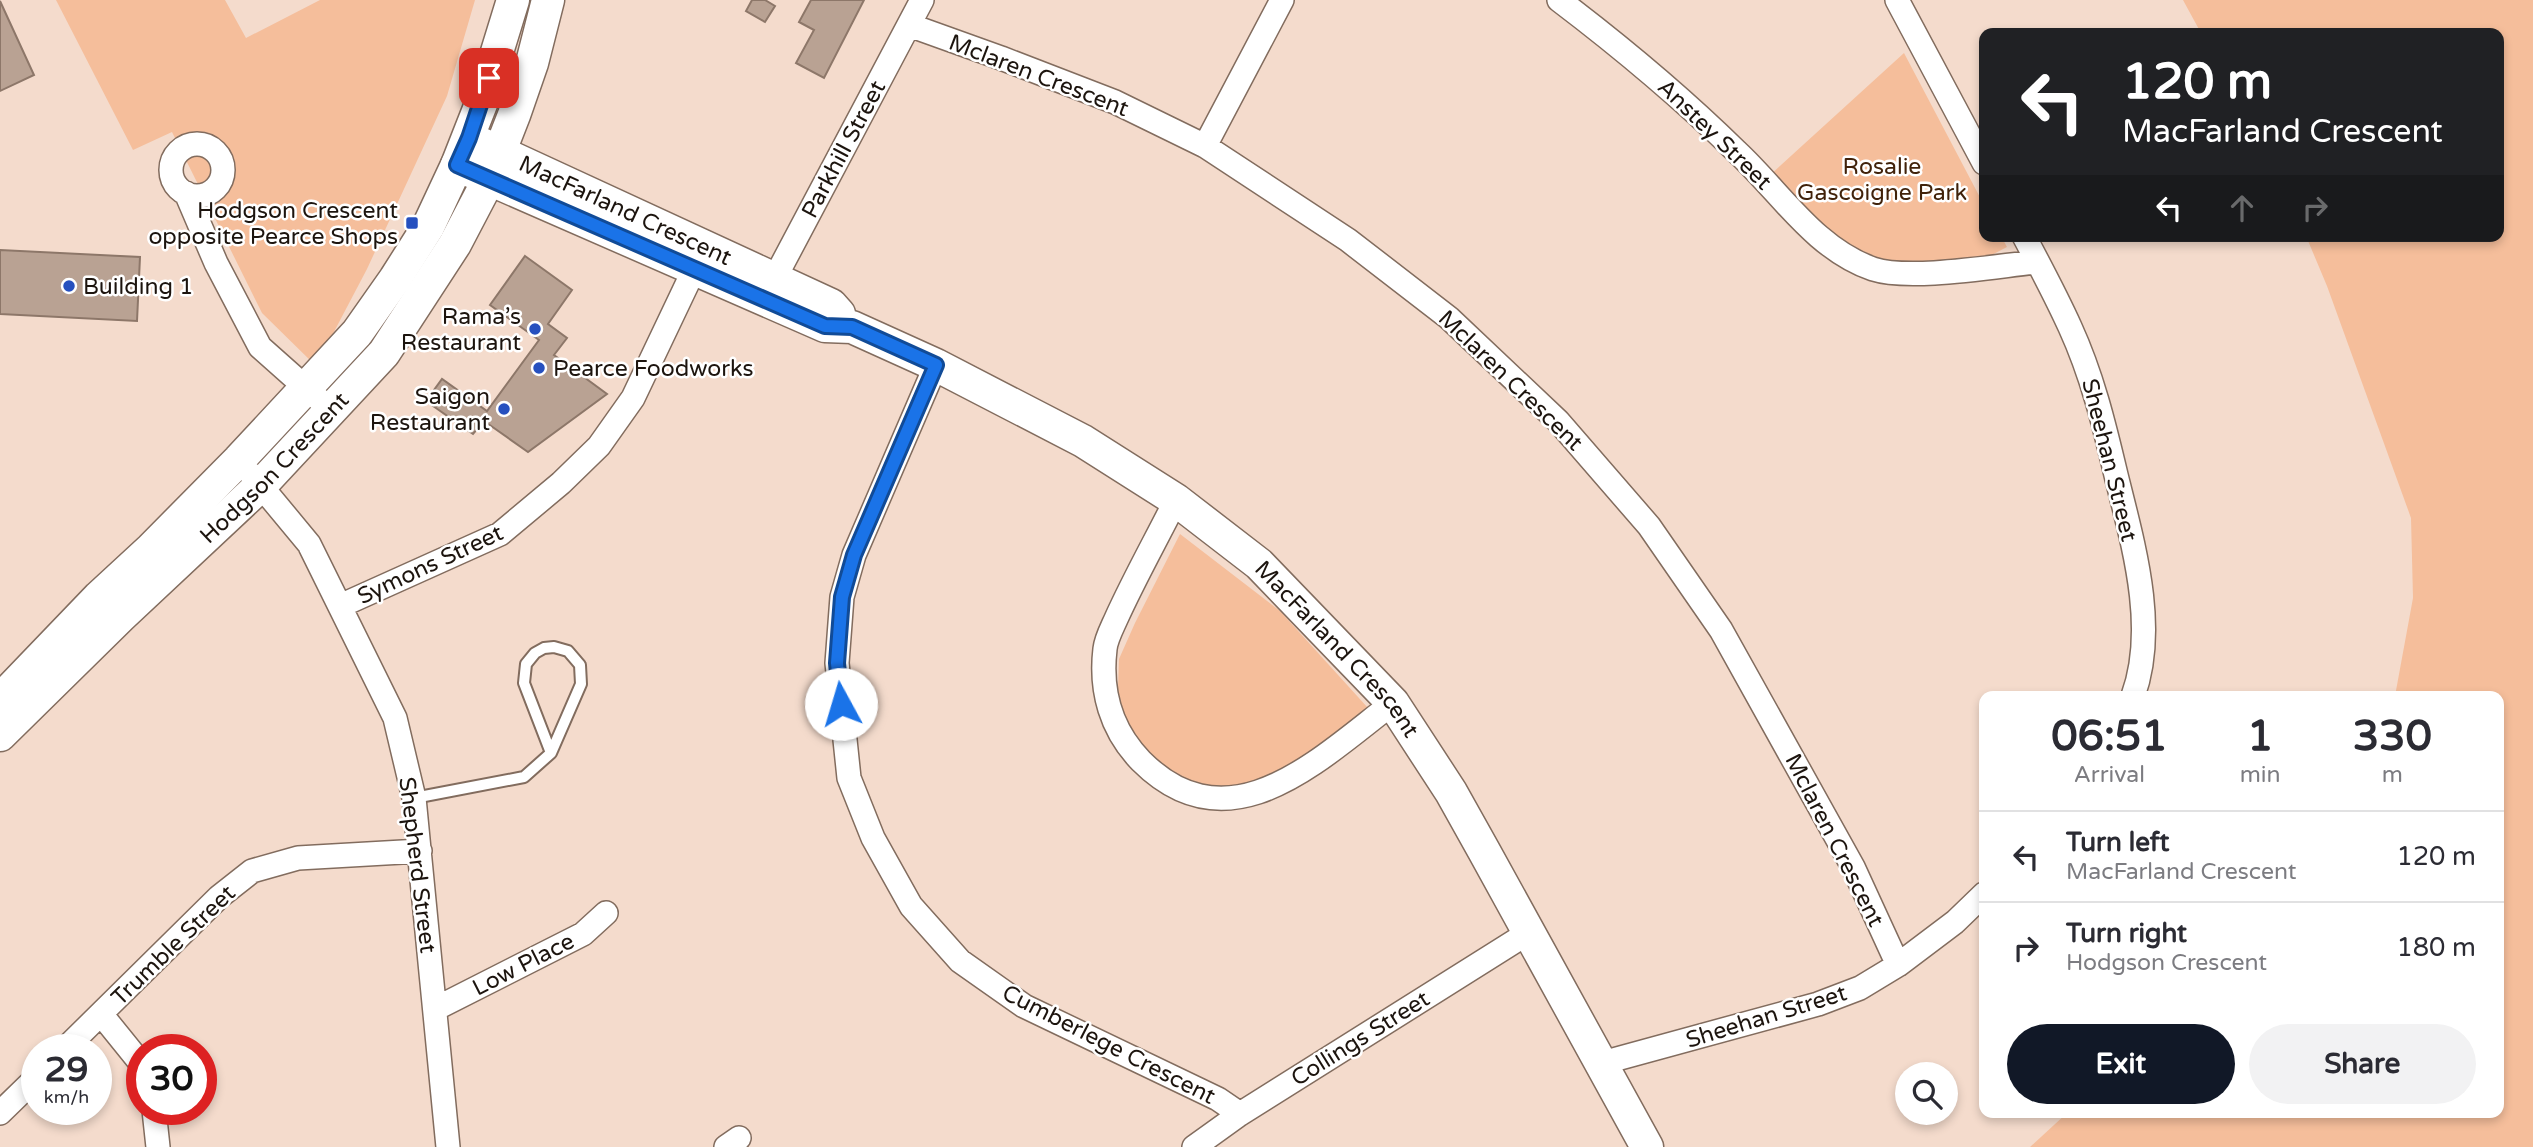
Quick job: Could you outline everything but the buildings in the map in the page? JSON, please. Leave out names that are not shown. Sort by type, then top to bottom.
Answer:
[{"type":"street","name":"Hodgson Crescent","points":[[0,700],[99,597],[239,460],[357,333],[428,227],[463,151],[513,0]]},
{"type":"street","name":"Hodgson Crescent","points":[[0,735],[120,617],[261,485],[384,353],[455,244],[495,165],[532,63],[548,0]]},
{"type":"street","name":"Parkhill Street","points":[[770,289],[922,0]]},
{"type":"street","points":[[1205,146],[1282,0]]},
{"type":"street","name":"Anstey Street","points":[[1559,0],[1663,83],[1739,153],[1806,225],[1841,254],[1875,270],[1911,274],[2037,262]]},
{"type":"street","points":[[1897,0],[1979,154]]},
{"type":"street","name":"Mclaren Crescent","points":[[909,25],[1115,102],[1205,146],[1348,240],[1449,318],[1558,421],[1648,526],[1721,630],[1853,867],[1898,965]]},
{"type":"street","name":"MacFarland Crescent","points":[[463,151],[770,289],[825,326],[852,327],[936,365],[1083,441],[1176,500],[1259,564],[1394,703],[1451,792],[1647,1147]]},
{"type":"street","points":[[186,193],[216,263],[260,348],[332,411]]},
{"type":"street","name":"Sheehan Street","points":[[2027,242],[2070,328],[2097,395],[2121,494],[2139,582],[2144,634],[2139,682],[2135,691]]},
{"type":"street","name":"Symons Street","points":[[340,606],[500,534],[599,446],[633,398],[700,258]]},
{"type":"street","name":"Cumberlege Crescent","points":[[936,365],[854,555],[842,597],[837,663],[849,778],[873,838],[911,906],[960,961],[1024,1006],[1219,1099],[1240,1114]]},
{"type":"street","name":"Shepherd Street","points":[[239,460],[309,544],[395,718],[414,798],[448,1147]]},
{"type":"street","points":[[1176,500],[1123,603],[1105,646],[1103,679],[1110,716],[1129,749],[1153,773],[1184,791],[1221,799],[1255,795],[1293,778],[1394,703]]},
{"type":"street","name":"Trumble Street","points":[[80,1034],[219,897],[252,872],[298,858],[420,851]]},
{"type":"street","name":"Sheehan Street","points":[[1602,1063],[1818,1004],[1860,988],[1898,965],[1955,922],[1979,899]]},
{"type":"street","name":"Low Place","points":[[435,1009],[583,934],[606,913]]},
{"type":"street","name":"Collings Street","points":[[1194,1147],[1240,1114],[1528,933]]},
{"type":"street","points":[[101,1014],[126,1045]]},
{"type":"street","points":[[0,1113],[21,1093]]},
{"type":"street","points":[[156,1125],[158,1147]]},
{"type":"lane","points":[[414,798],[524,777],[551,753],[582,680],[582,670],[575,657],[568,651],[554,647],[535,653],[526,664],[524,673],[524,683],[551,753]]},
{"type":"green space","points":[[56,0],[225,0],[246,38],[320,0],[475,0],[447,96],[367,269],[316,366],[262,313],[172,132],[133,150]]},
{"type":"green space","points":[[2183,0],[2533,0],[2533,1147],[2030,1147],[2062,1118],[2504,1118],[2504,691],[2396,691],[2413,598],[2411,518],[2309,242],[2504,242],[2504,28],[2198,28]]},
{"type":"green space","name":"Rosalie Gascoigne Park","points":[[1904,53],[1979,196],[1979,242],[2004,242],[2007,247],[1982,260],[1879,264],[1843,250],[1769,176]]},
{"type":"green space","points":[[1180,534],[1280,611],[1368,708],[1281,773],[1219,791],[1188,784],[1140,748],[1124,720],[1118,688],[1119,659]]},
{"type":"place","name":"Hodgson Crescent opposite Pearce Shops","points":[[412,223]]},
{"type":"place","name":"Building 1","points":[[69,286]]},
{"type":"place","name":"Rama’s Restaurant","points":[[535,329]]},
{"type":"place","name":"Pearce Foodworks","points":[[539,368]]},
{"type":"place","name":"Saigon Restaurant","points":[[504,409]]},
{"type":"route","points":[[489,78],[457,165],[825,326],[852,327],[936,365],[854,555],[842,597],[837,663],[841,704]]}]
